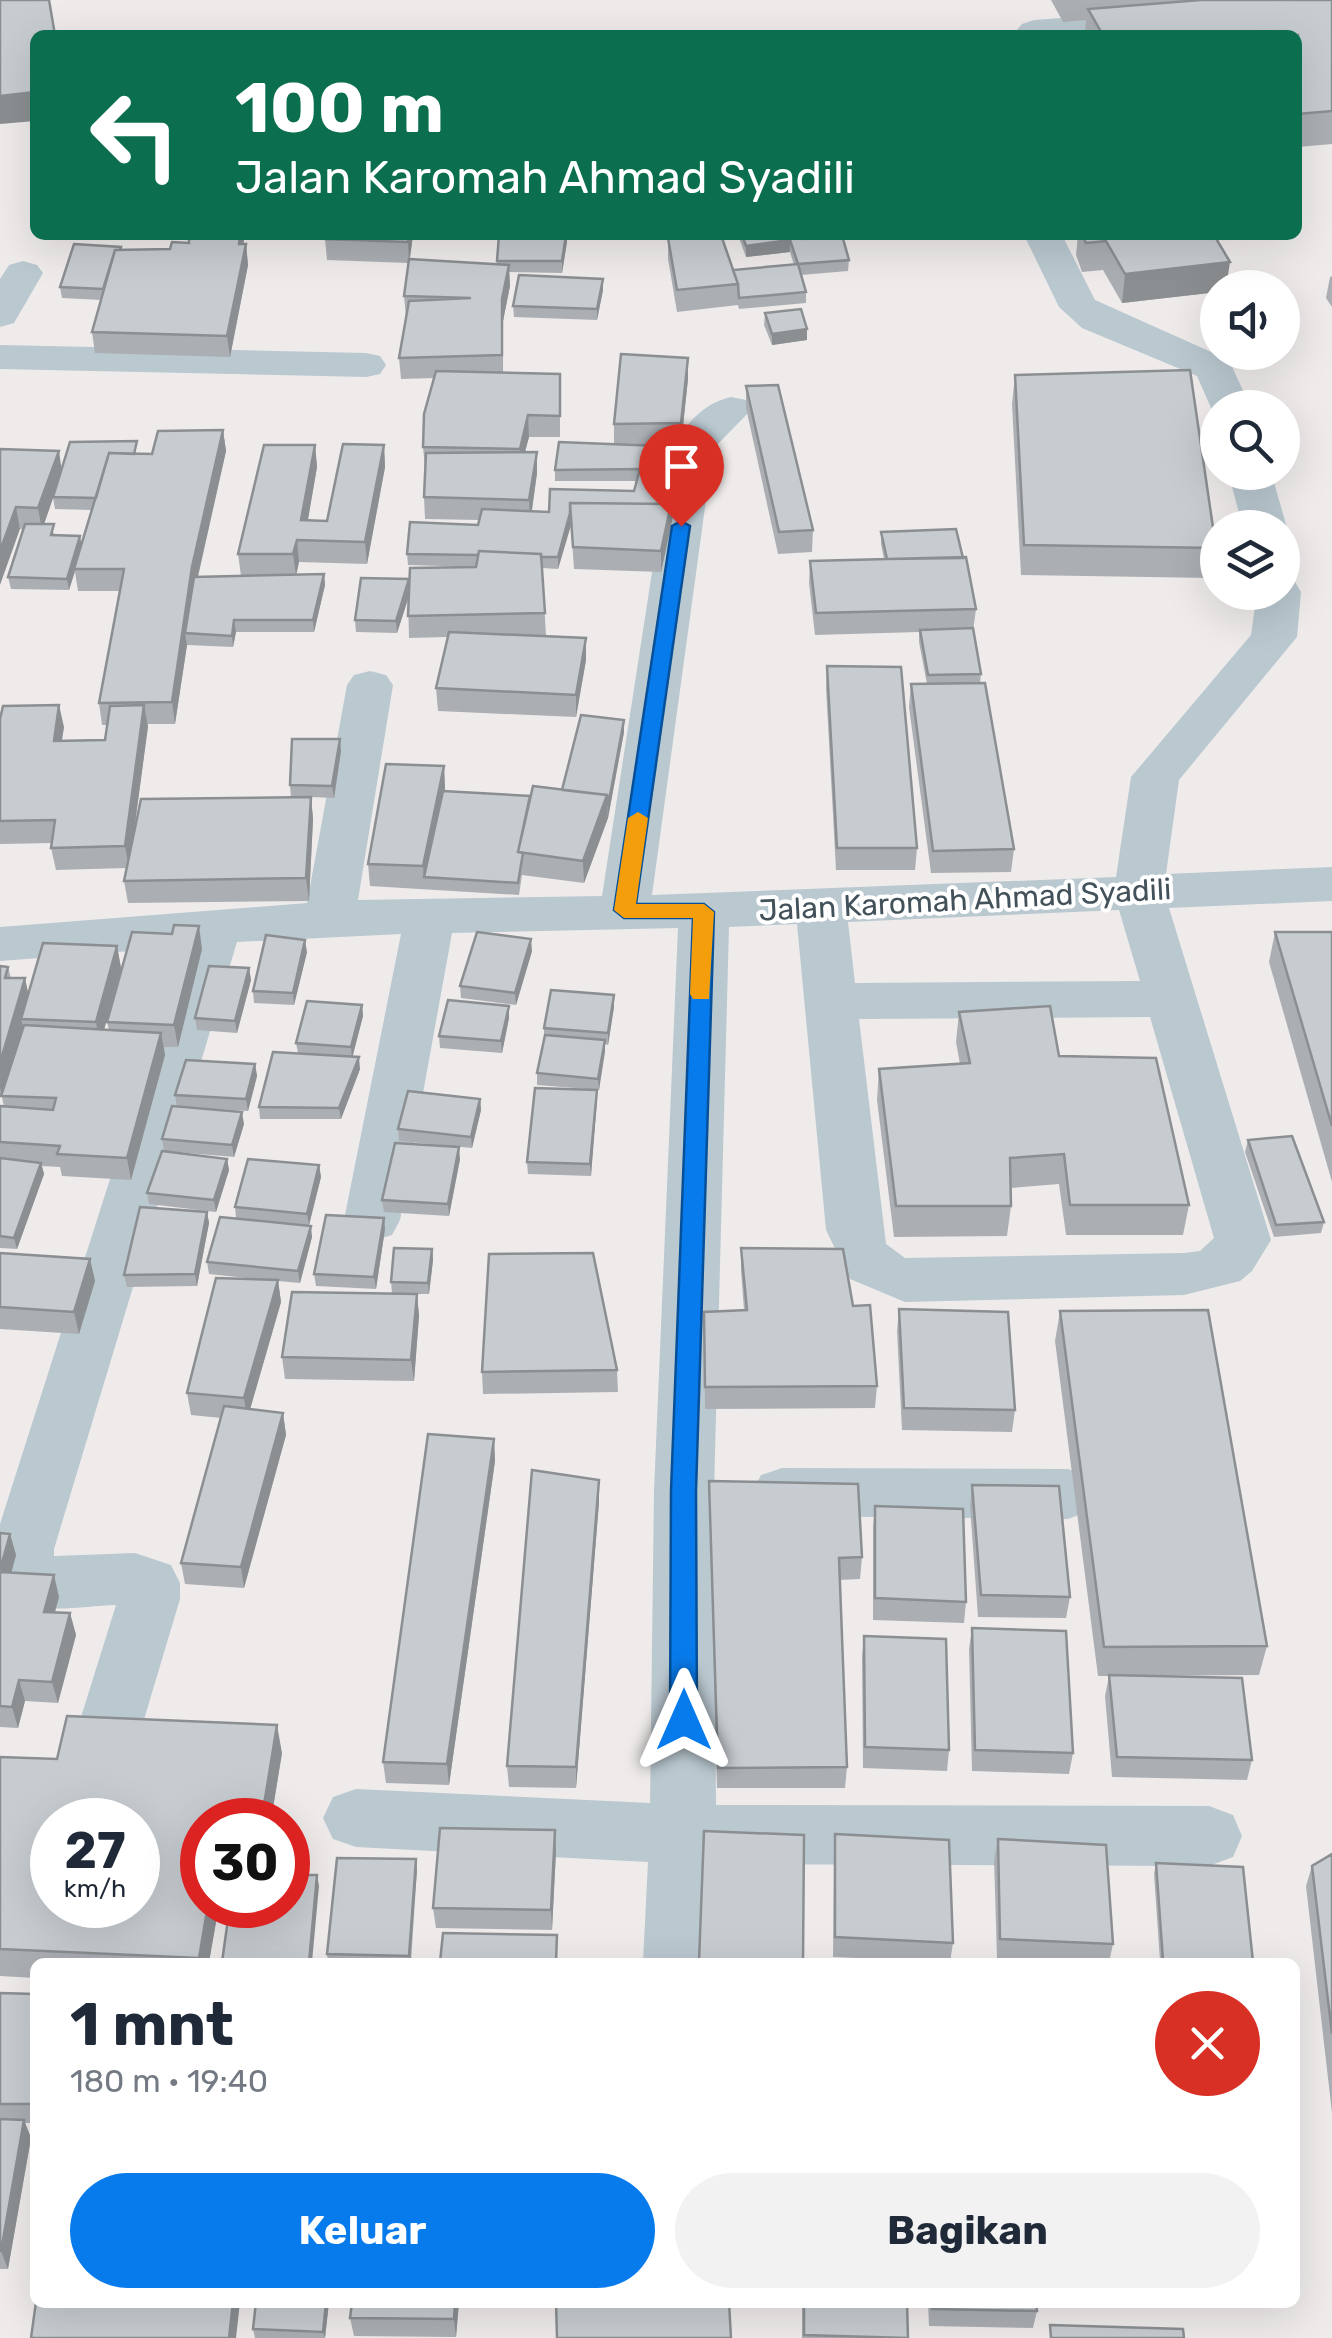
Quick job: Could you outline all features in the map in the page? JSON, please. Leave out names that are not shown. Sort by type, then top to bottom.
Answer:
[{"type":"street","points":[[1030,22],[1193,18]]},
{"type":"street","points":[[1046,240],[1079,307],[1096,319],[1215,369],[1223,390]]},
{"type":"street","points":[[0,315],[23,273]]},
{"type":"street","points":[[0,357],[366,366]]},
{"type":"street","points":[[624,910],[692,449],[708,426],[731,409]]},
{"type":"street","points":[[821,906],[858,1248],[884,1275],[905,1280],[1197,1273],[1210,1272],[1234,1258],[1243,1240],[1139,892],[1156,777],[1274,637],[1278,610]]},
{"type":"street","points":[[330,918],[370,685]]},
{"type":"street","name":"Jalan Karomah Ahmad Syadili","points":[[0,944],[330,918],[624,910],[704,912],[1332,884]]},
{"type":"street","points":[[677,1958],[683,1834],[684,1491],[704,912]]},
{"type":"street","points":[[372,1220],[430,914]]},
{"type":"street","points":[[108,1733],[149,1598],[149,1583],[134,1579],[33,1582],[22,1570],[23,1549],[216,927]]},
{"type":"street","points":[[834,1001],[1170,999]]},
{"type":"street","points":[[684,1491],[1068,1494]]},
{"type":"street","points":[[356,1818],[683,1834],[1209,1836]]},
{"type":"building","points":[[0,0],[49,0],[54,30],[30,30],[30,93],[0,96]]},
{"type":"building","points":[[1201,0],[1332,0],[1332,111],[1302,114],[1302,30],[1100,30],[1088,9]]},
{"type":"building","points":[[239,240],[239,244],[246,244],[227,336],[92,332],[115,250],[170,249],[172,242]]},
{"type":"building","points":[[499,240],[565,240],[562,261],[497,261]]},
{"type":"building","points":[[668,240],[723,240],[738,284],[677,290]]},
{"type":"building","points":[[744,240],[790,240],[746,246]]},
{"type":"building","points":[[790,240],[843,240],[849,260],[798,264]]},
{"type":"building","points":[[1084,240],[1217,240],[1230,262],[1125,274],[1106,241]]},
{"type":"building","points":[[74,244],[121,247],[115,250],[103,289],[60,287]]},
{"type":"building","points":[[409,259],[509,265],[502,299],[502,355],[399,358],[409,301],[471,298],[404,296]]},
{"type":"building","points":[[798,264],[806,292],[739,298],[733,270]]},
{"type":"building","points":[[519,275],[603,279],[597,309],[513,306]]},
{"type":"building","points":[[801,309],[807,329],[772,334],[765,313]]},
{"type":"building","points":[[621,354],[688,358],[681,423],[614,424]]},
{"type":"building","points":[[1190,370],[1200,438],[1200,490],[1208,490],[1210,510],[1200,510],[1200,548],[1024,545],[1015,375]]},
{"type":"building","points":[[436,371],[560,374],[560,416],[528,415],[520,449],[423,447],[424,414]]},
{"type":"building","points":[[778,385],[813,530],[779,532],[746,386]]},
{"type":"building","points":[[223,430],[192,567],[172,702],[99,703],[124,569],[74,569],[109,453],[152,454],[158,431]]},
{"type":"building","points":[[137,441],[134,454],[109,453],[96,498],[53,497],[70,442]]},
{"type":"building","points":[[559,442],[683,447],[671,514],[671,504],[570,503],[558,557],[479,551],[478,555],[407,554],[410,522],[478,525],[482,509],[549,512],[550,489],[634,491],[640,469],[555,470]]},
{"type":"building","points":[[343,444],[384,445],[365,542],[297,540],[293,554],[238,554],[264,445],[315,445],[301,520],[327,521]]},
{"type":"building","points":[[0,449],[59,451],[38,508],[16,507],[0,551]]},
{"type":"building","points":[[537,452],[529,500],[424,497],[426,453]]},
{"type":"building","points":[[570,503],[671,504],[661,551],[573,547]]},
{"type":"building","points":[[25,524],[54,524],[51,535],[80,536],[67,579],[8,577]]},
{"type":"building","points":[[956,529],[963,558],[887,559],[881,532]]},
{"type":"building","points":[[479,551],[541,554],[545,613],[408,616],[410,568],[476,567]]},
{"type":"building","points":[[966,557],[976,609],[816,613],[810,561]]},
{"type":"building","points":[[324,574],[313,620],[234,620],[232,636],[185,633],[194,577]]},
{"type":"building","points":[[361,578],[409,579],[396,621],[355,620]]},
{"type":"building","points":[[973,628],[981,674],[928,675],[920,630]]},
{"type":"building","points":[[449,632],[586,638],[576,695],[436,688]]},
{"type":"building","points":[[827,666],[901,667],[917,848],[837,848]]},
{"type":"building","points":[[985,683],[1014,849],[933,851],[911,684]]},
{"type":"building","points":[[59,705],[54,741],[105,740],[110,706],[144,705],[125,846],[51,848],[55,820],[0,821],[3,706]]},
{"type":"building","points":[[581,715],[624,720],[608,806],[607,795],[562,790]]},
{"type":"building","points":[[292,739],[340,739],[332,786],[290,785]]},
{"type":"building","points":[[386,764],[444,766],[423,866],[368,864]]},
{"type":"building","points":[[533,786],[607,795],[583,861],[518,852]]},
{"type":"building","points":[[443,791],[530,796],[518,852],[523,853],[518,883],[424,877]]},
{"type":"building","points":[[311,797],[306,878],[124,881],[141,799]]},
{"type":"building","points":[[174,925],[199,926],[174,1025],[107,1022],[132,932],[172,934]]},
{"type":"building","points":[[477,932],[531,939],[515,993],[460,986]]},
{"type":"building","points":[[1275,932],[1332,932],[1332,1126]]},
{"type":"building","points":[[266,935],[305,940],[293,993],[253,991]]},
{"type":"building","points":[[43,943],[117,946],[96,1022],[21,1019]]},
{"type":"building","points":[[0,966],[8,967],[5,978],[25,978],[0,1063]]},
{"type":"building","points":[[209,966],[249,968],[235,1021],[195,1018]]},
{"type":"building","points":[[551,990],[614,995],[608,1033],[544,1028]]},
{"type":"building","points":[[448,1000],[509,1006],[501,1041],[439,1036]]},
{"type":"building","points":[[307,1001],[362,1005],[351,1047],[296,1043]]},
{"type":"building","points":[[1050,1006],[1059,1056],[1156,1058],[1189,1205],[1070,1205],[1064,1154],[1010,1158],[1011,1206],[896,1206],[879,1069],[970,1063],[959,1012]]},
{"type":"building","points":[[24,1025],[161,1033],[127,1158],[57,1154],[60,1146],[0,1142],[0,1106],[53,1110],[56,1098],[1,1096]]},
{"type":"building","points":[[545,1035],[605,1040],[598,1079],[537,1073]]},
{"type":"building","points":[[273,1052],[359,1057],[339,1108],[259,1107]]},
{"type":"building","points":[[186,1060],[255,1064],[246,1099],[175,1095]]},
{"type":"building","points":[[535,1088],[597,1090],[590,1164],[527,1162]]},
{"type":"building","points":[[408,1091],[480,1099],[471,1137],[398,1129]]},
{"type":"building","points":[[172,1106],[242,1112],[232,1145],[162,1139]]},
{"type":"building","points":[[1292,1136],[1324,1222],[1276,1225],[1248,1140]]},
{"type":"building","points":[[395,1143],[459,1147],[448,1204],[382,1200]]},
{"type":"building","points":[[162,1151],[227,1159],[214,1200],[147,1193]]},
{"type":"building","points":[[0,1158],[41,1163],[14,1238],[0,1236]]},
{"type":"building","points":[[248,1159],[319,1165],[307,1214],[235,1207]]},
{"type":"building","points":[[140,1207],[207,1212],[195,1274],[124,1275]]},
{"type":"building","points":[[326,1215],[384,1218],[374,1277],[314,1274]]},
{"type":"building","points":[[220,1217],[311,1226],[298,1271],[207,1262]]},
{"type":"building","points":[[394,1248],[432,1249],[428,1283],[391,1282]]},
{"type":"building","points":[[741,1248],[843,1249],[853,1306],[870,1305],[877,1386],[705,1387],[704,1312],[747,1310]]},
{"type":"building","points":[[0,1253],[90,1259],[74,1312],[0,1307]]},
{"type":"building","points":[[593,1253],[617,1370],[482,1372],[489,1254]]},
{"type":"building","points":[[216,1278],[278,1280],[244,1398],[187,1393]]},
{"type":"building","points":[[292,1292],[417,1294],[411,1360],[282,1357]]},
{"type":"building","points":[[899,1309],[1008,1312],[1015,1410],[904,1408]]},
{"type":"building","points":[[1208,1310],[1267,1646],[1104,1647],[1060,1311]]},
{"type":"building","points":[[224,1406],[283,1413],[241,1567],[181,1563]]},
{"type":"building","points":[[428,1434],[494,1439],[447,1764],[383,1762]]},
{"type":"building","points":[[532,1470],[599,1480],[576,1767],[507,1766]]},
{"type":"building","points":[[709,1481],[858,1484],[862,1557],[839,1558],[847,1767],[718,1768]]},
{"type":"building","points":[[972,1485],[1059,1486],[1070,1597],[981,1595]]},
{"type":"building","points":[[875,1506],[963,1509],[966,1602],[875,1598]]},
{"type":"building","points":[[0,1533],[10,1534],[0,1570]]},
{"type":"building","points":[[0,1572],[54,1575],[44,1612],[70,1613],[52,1682],[19,1680],[12,1707],[0,1706]]},
{"type":"building","points":[[972,1628],[1066,1631],[1073,1753],[975,1750]]},
{"type":"building","points":[[864,1636],[946,1639],[949,1750],[865,1747]]},
{"type":"building","points":[[1109,1675],[1242,1678],[1252,1760],[1117,1757]]},
{"type":"building","points":[[67,1716],[277,1725],[265,1798],[180,1798],[180,1928],[204,1928],[199,1958],[0,1949],[0,1757],[57,1759]]},
{"type":"building","points":[[440,1828],[555,1830],[551,1910],[433,1908]]},
{"type":"building","points":[[704,1831],[804,1835],[803,1958],[699,1958]]},
{"type":"building","points":[[835,1834],[949,1840],[953,1943],[835,1937]]},
{"type":"building","points":[[998,1839],[1106,1845],[1113,1944],[1000,1939]]},
{"type":"building","points":[[1332,1854],[1332,2034],[1312,1866]]},
{"type":"building","points":[[337,1858],[416,1859],[409,1956],[327,1954]]},
{"type":"building","points":[[1156,1863],[1243,1867],[1253,1958],[1163,1958]]},
{"type":"building","points":[[310,1875],[317,1875],[309,1958],[223,1958],[227,1928],[310,1928]]},
{"type":"building","points":[[443,1933],[557,1935],[556,1958],[440,1958]]},
{"type":"building","points":[[0,1993],[30,1994],[30,2104],[0,2104]]},
{"type":"building","points":[[0,2119],[24,2120],[1,2251],[0,2251]]},
{"type":"building","points":[[35,2308],[232,2308],[229,2338],[31,2338]]},
{"type":"building","points":[[255,2308],[325,2308],[323,2332],[253,2329]]},
{"type":"building","points":[[351,2308],[455,2308],[454,2319],[350,2318]]},
{"type":"building","points":[[556,2308],[729,2308],[731,2338],[557,2338]]},
{"type":"building","points":[[804,2308],[907,2308],[908,2338],[804,2335]]},
{"type":"building","points":[[1037,2308],[1037,2311],[932,2309]]},
{"type":"building","points":[[1050,2325],[1183,2329],[1184,2338],[1051,2338]]},
{"type":"slow traffic","points":[[638,818],[624,910],[704,912],[701,994]]},
{"type":"route","points":[[681,526],[624,910],[704,912],[684,1491],[684,1720]]}]
